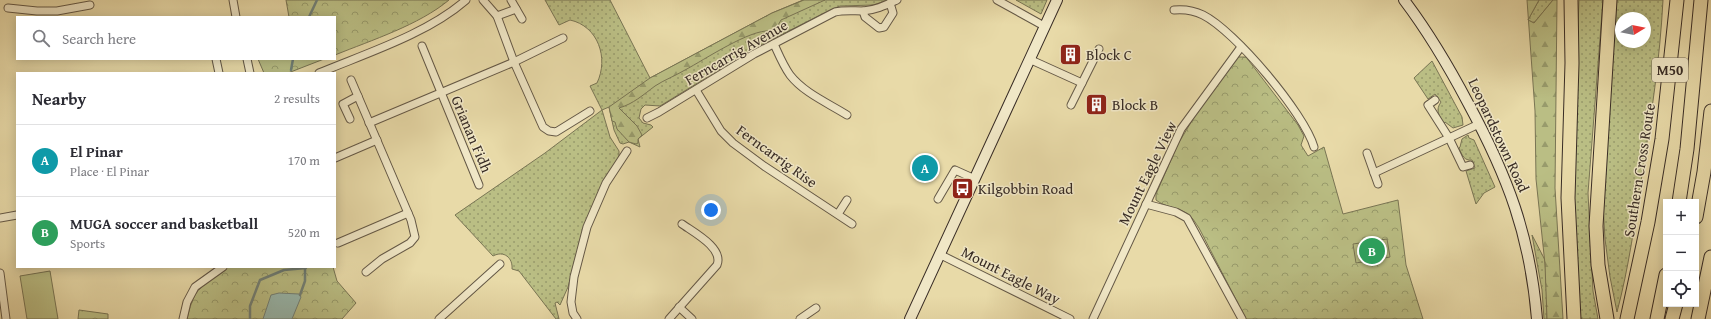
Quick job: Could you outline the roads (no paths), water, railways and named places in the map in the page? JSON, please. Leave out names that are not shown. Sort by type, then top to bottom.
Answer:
[{"type":"highway","points":[[1573,0],[1568,198],[1574,319]]},
{"type":"highway","points":[[1608,319],[1598,265],[1596,226],[1610,0]]},
{"type":"highway","name":"Southern Cross Route","points":[[1627,319],[1648,222],[1662,139],[1677,0]]},
{"type":"highway","name":"M50","points":[[1679,199],[1687,149],[1702,0]]},
{"type":"highway","points":[[1699,200],[1704,172],[1711,111]]},
{"type":"highway","points":[[1698,319],[1711,257]]},
{"type":"highway","points":[[1657,319],[1663,290]]},
{"type":"highway","points":[[1672,319],[1675,307]]},
{"type":"street","points":[[72,0],[73,8]]},
{"type":"street","points":[[233,0],[236,16]]},
{"type":"street","points":[[322,72],[421,30],[446,16],[466,0]]},
{"type":"street","points":[[483,0],[497,16],[514,62],[543,127],[549,131],[556,132],[590,111]]},
{"type":"street","points":[[511,0],[522,19]]},
{"type":"street","name":"Ferncarrig Avenue","points":[[647,118],[754,54],[834,12],[842,10],[863,11],[885,6],[897,0]]},
{"type":"street","points":[[997,0],[1044,26]]},
{"type":"street","points":[[910,319],[1057,0]]},
{"type":"street","name":"Leopardstown Road","points":[[1404,0],[1438,48],[1479,124],[1503,173],[1522,225],[1533,278],[1537,319]]},
{"type":"street","points":[[863,11],[865,17],[879,28],[884,27],[893,13],[890,4]]},
{"type":"street","points":[[8,8],[36,11],[57,11],[90,5]]},
{"type":"street","points":[[497,16],[516,9]]},
{"type":"street","points":[[1174,10],[1186,9],[1204,16],[1229,34],[1262,70],[1293,108],[1311,137],[1314,147]]},
{"type":"street","name":"Grianan Fidh","points":[[369,123],[514,62],[563,38]]},
{"type":"street","points":[[774,44],[784,65],[797,82],[806,90],[846,114]]},
{"type":"street","name":"Grianan Fidh","points":[[422,46],[480,185]]},
{"type":"street","name":"Mount Eagle View","points":[[1093,319],[1181,129],[1241,47]]},
{"type":"street","points":[[1072,105],[1099,48]]},
{"type":"street","points":[[1029,59],[1082,83]]},
{"type":"street","points":[[216,60],[219,72]]},
{"type":"street","points":[[247,60],[250,72]]},
{"type":"street","points":[[351,80],[408,213],[415,236],[410,243],[382,259],[366,272]]},
{"type":"street","name":"Ferncarrig Rise","points":[[696,90],[721,131],[733,143],[764,166],[852,224]]},
{"type":"street","points":[[350,119],[343,104],[358,96]]},
{"type":"street","points":[[1435,100],[1428,105],[1449,138],[1463,167],[1470,165]]},
{"type":"street","points":[[1374,173],[1479,124]]},
{"type":"street","points":[[336,158],[377,140]]},
{"type":"street","points":[[577,319],[571,307],[574,277],[587,227],[606,183],[627,151]]},
{"type":"street","points":[[1368,153],[1378,184]]},
{"type":"street","points":[[938,199],[955,170],[974,179]]},
{"type":"street","points":[[838,214],[847,200]]},
{"type":"street","points":[[1146,204],[1176,212],[1187,218],[1242,319]]},
{"type":"street","points":[[338,243],[408,213]]},
{"type":"street","points":[[0,218],[16,216]]},
{"type":"street","points":[[669,319],[717,265],[718,261],[716,250],[696,233],[682,224]]},
{"type":"street","name":"Mount Eagle Way","points":[[939,254],[1070,319]]},
{"type":"street","points":[[438,319],[500,264]]},
{"type":"street","points":[[183,319],[187,302],[195,287],[222,268]]},
{"type":"street","points":[[0,273],[6,319]]},
{"type":"street","points":[[679,307],[692,319]]},
{"type":"street","points":[[800,319],[816,308]]},
{"type":"water","points":[[279,293],[299,294],[301,297],[292,319],[263,319],[271,295]]},
{"type":"waterway","points":[[309,16],[317,0]]},
{"type":"waterway","points":[[291,70],[293,60]]},
{"type":"waterway","points":[[300,295],[305,281],[305,268]]},
{"type":"waterway","points":[[250,319],[250,306],[260,280],[284,270],[306,268]]},
{"type":"place","name":"Block C","points":[[1070,54]]},
{"type":"place","name":"Block B","points":[[1097,104]]},
{"type":"place","name":"El Pinar","points":[[925,168]]},
{"type":"place","name":"Kilgobbin Road","points":[[962,188]]},
{"type":"place","name":"MUGA soccer and basketball","points":[[1372,251]]}]
